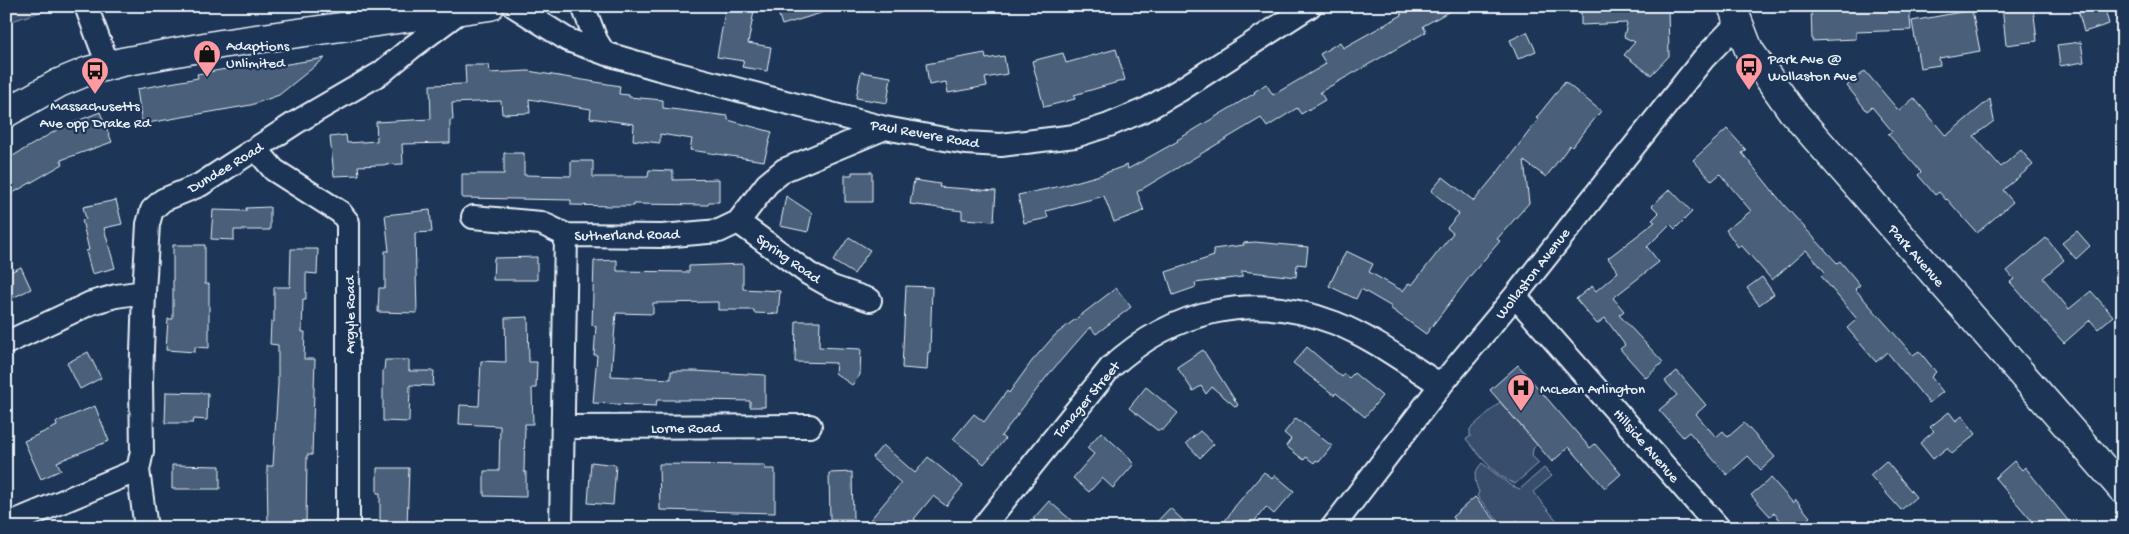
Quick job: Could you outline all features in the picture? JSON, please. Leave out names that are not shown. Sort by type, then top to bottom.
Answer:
[{"type":"main road","points":[[6,113],[60,83],[108,65],[222,44],[490,6]]},
{"type":"main road","name":"Park Avenue","points":[[1735,15],[1749,50],[1761,69],[1821,146],[2123,490]]},
{"type":"street","name":"Paul Revere Road","points":[[514,6],[560,36],[604,53],[885,128],[966,143],[1000,145],[1075,136],[1109,125],[1180,90],[1310,6]]},
{"type":"street","points":[[583,6],[596,40],[604,53]]},
{"type":"street","name":"Dundee Road","points":[[146,528],[138,470],[142,451],[141,382],[149,217],[156,205],[200,185],[295,123],[381,73],[462,10]]},
{"type":"street","points":[[88,12],[108,65]]},
{"type":"street","name":"Wollaston Avenue","points":[[1332,528],[1441,385],[1515,296],[1704,58],[1735,15]]},
{"type":"street","points":[[738,222],[767,184],[784,170],[885,128]]},
{"type":"street","name":"Argyle Road","points":[[256,149],[274,170],[340,212],[348,222],[348,528]]},
{"type":"street","points":[[473,217],[541,224],[566,235]]},
{"type":"street","name":"Sutherland Road","points":[[561,528],[566,235],[662,236],[719,231],[738,222]]},
{"type":"street","name":"Spring Road","points":[[738,222],[809,274],[832,287],[870,300]]},
{"type":"street","points":[[6,343],[91,303],[116,296],[144,292]]},
{"type":"street","name":"Hillside Avenue","points":[[1515,296],[1719,528]]},
{"type":"street","name":"Tanager Street","points":[[982,528],[1110,368],[1124,354],[1154,335],[1189,318],[1208,312],[1255,308],[1285,310],[1335,323],[1441,385]]},
{"type":"street","name":"Lorne Road","points":[[563,427],[810,426]]},
{"type":"street","points":[[6,525],[33,521],[138,470]]},
{"type":"shaded area","points":[[6,6],[58,6],[6,23]]},
{"type":"shaded area","points":[[1500,402],[1537,445],[1533,449],[1532,456],[1539,463],[1515,484],[1494,471],[1466,439],[1470,437],[1470,429]]},
{"type":"shaded area","points":[[1482,463],[1510,485],[1520,489],[1544,468],[1552,476],[1533,492],[1563,528],[1522,528],[1524,526],[1517,520],[1507,528],[1504,528],[1477,496],[1479,492],[1475,477]]},
{"type":"building","points":[[726,6],[755,6],[748,43],[771,47],[767,71],[742,67],[744,61],[717,57]]},
{"type":"building","points":[[776,6],[831,6],[831,10],[782,25]]},
{"type":"building","points":[[1411,6],[1459,6],[1423,26],[1426,32],[1320,92],[1325,100],[1301,114],[1297,108],[1267,127],[1261,118],[1137,192],[1144,211],[1114,222],[1104,196],[1046,211],[1048,218],[1024,223],[1018,195],[1061,186],[1127,165],[1128,169],[1178,141],[1255,93],[1266,84],[1273,95],[1326,64],[1320,54],[1340,42],[1343,48],[1402,15],[1400,12]]},
{"type":"building","points":[[1581,6],[1668,6],[1669,56],[1651,75],[1624,55],[1635,42],[1624,37],[1627,23],[1581,25]]},
{"type":"building","points":[[1848,6],[1848,9],[1909,6],[1911,30],[1856,32],[1856,39],[1812,41],[1811,7]]},
{"type":"building","points":[[2002,6],[2033,6],[2037,41],[2006,45]]},
{"type":"building","points":[[2077,6],[2104,6],[2109,24],[2084,32]]},
{"type":"building","points":[[1972,10],[1980,51],[1939,58],[1940,65],[1920,68],[1912,21]]},
{"type":"building","points":[[1527,32],[1536,51],[1518,59],[1510,40]]},
{"type":"building","points":[[2081,42],[2084,62],[2060,66],[2057,45]]},
{"type":"building","points":[[1116,49],[1125,80],[1074,95],[1075,99],[1044,107],[1032,61],[1063,53],[1066,63]]},
{"type":"building","points":[[985,53],[986,59],[1004,56],[1007,74],[985,78],[987,86],[948,93],[946,82],[929,85],[926,64]]},
{"type":"building","points":[[325,58],[279,95],[251,105],[142,124],[137,89],[198,78],[197,74],[267,62],[269,67]]},
{"type":"building","points":[[465,65],[489,65],[490,73],[528,71],[620,86],[619,94],[629,95],[629,97],[663,100],[663,108],[728,116],[728,120],[772,132],[764,161],[690,150],[692,139],[660,134],[660,143],[633,140],[634,124],[590,118],[591,109],[529,99],[530,113],[502,114],[501,101],[452,103],[453,120],[450,120],[450,143],[402,144],[403,164],[358,166],[359,175],[334,176],[330,137],[346,135],[347,143],[377,141],[376,122],[431,119],[430,85],[466,84]]},
{"type":"building","points":[[1865,71],[1899,111],[1914,98],[1946,136],[1990,99],[1994,121],[1974,136],[2001,167],[2021,150],[2033,165],[2003,190],[2013,202],[1977,233],[1947,199],[1939,192],[1935,195],[1918,175],[1921,172],[1888,134],[1892,131],[1872,107],[1867,111],[1847,86]]},
{"type":"building","points":[[861,72],[891,77],[887,103],[856,98]]},
{"type":"building","points":[[1565,82],[1601,111],[1572,147],[1570,145],[1546,177],[1524,161],[1529,203],[1497,239],[1500,241],[1471,275],[1426,334],[1390,308],[1392,307],[1361,289],[1356,299],[1329,286],[1346,251],[1373,264],[1369,272],[1403,291],[1409,283],[1412,285],[1453,233],[1447,228],[1459,214],[1431,191],[1443,177],[1474,201],[1538,120],[1536,118]]},
{"type":"building","points":[[100,112],[112,142],[61,160],[63,164],[6,197],[6,160],[62,127]]},
{"type":"building","points":[[1727,129],[1746,150],[1742,153],[1784,205],[1837,263],[1840,261],[1860,285],[1855,289],[1913,355],[1919,351],[1936,372],[1931,377],[1943,392],[1929,403],[1887,352],[1876,362],[1847,328],[1857,319],[1821,276],[1825,272],[1806,250],[1772,280],[1741,245],[1738,247],[1726,230],[1751,211],[1720,174],[1712,181],[1693,160]]},
{"type":"building","points":[[504,153],[524,153],[524,175],[571,176],[571,161],[593,161],[593,177],[648,177],[649,170],[673,171],[673,180],[719,179],[719,202],[709,202],[708,205],[634,204],[634,206],[612,206],[571,205],[571,200],[462,198],[462,174],[504,174]]},
{"type":"building","points":[[852,172],[872,172],[872,202],[845,202],[845,175],[852,175]]},
{"type":"building","points":[[914,180],[940,184],[939,187],[996,191],[994,221],[962,219],[962,211],[910,204]]},
{"type":"building","points":[[1670,189],[1692,212],[1675,229],[1670,224],[1647,247],[1659,262],[1613,298],[1624,311],[1619,315],[1663,362],[1646,378],[1620,349],[1625,345],[1605,318],[1597,324],[1576,299],[1592,286],[1596,291],[1618,272],[1608,258],[1655,222],[1652,220],[1659,213],[1652,206]]},
{"type":"building","points":[[786,196],[812,213],[808,232],[780,226]]},
{"type":"building","points":[[116,200],[122,224],[104,228],[115,268],[92,274],[86,251],[89,250],[82,220],[86,219],[83,207]]},
{"type":"building","points":[[270,207],[270,230],[234,230],[234,240],[211,239],[213,210],[246,211],[246,208]]},
{"type":"building","points":[[430,210],[432,232],[415,233],[417,313],[378,312],[379,288],[385,288],[385,251],[389,251],[385,215]]},
{"type":"building","points":[[2077,231],[2090,246],[2076,259],[2062,243]]},
{"type":"building","points":[[849,237],[870,250],[854,274],[833,261]]},
{"type":"building","points":[[2046,238],[2064,260],[2043,278],[2069,309],[2091,291],[2113,316],[2098,329],[2090,320],[2064,343],[2010,282],[2014,279],[2007,271]]},
{"type":"building","points":[[1255,242],[1308,247],[1306,265],[1297,264],[1296,277],[1242,271],[1242,277],[1195,283],[1196,287],[1173,295],[1166,272],[1214,256],[1213,249]]},
{"type":"building","points":[[173,245],[205,245],[205,284],[209,284],[209,348],[195,347],[195,352],[166,350],[168,319],[173,319]]},
{"type":"building","points":[[291,249],[318,249],[317,274],[306,273],[306,299],[303,299],[302,332],[305,332],[304,359],[315,359],[312,455],[307,455],[306,527],[268,526],[267,466],[273,466],[278,384],[278,345],[270,344],[271,322],[274,322],[274,287],[290,287]]},
{"type":"building","points":[[537,257],[537,280],[493,280],[494,258]]},
{"type":"building","points":[[617,260],[617,271],[689,272],[689,266],[743,264],[743,289],[780,291],[778,314],[754,313],[754,310],[718,310],[718,302],[653,303],[653,314],[616,313],[611,376],[671,379],[671,371],[765,375],[765,407],[750,407],[750,401],[657,400],[656,406],[593,403],[597,355],[594,355],[596,326],[592,325],[594,261]]},
{"type":"building","points":[[21,267],[31,289],[6,301],[6,274]]},
{"type":"building","points":[[1762,277],[1774,294],[1759,305],[1747,288]]},
{"type":"building","points":[[906,286],[932,287],[930,352],[928,352],[927,370],[902,368]]},
{"type":"building","points":[[1116,288],[1131,307],[1096,334],[1090,327],[1048,375],[1001,436],[1005,439],[984,464],[953,439],[974,414],[984,422],[1007,391],[1009,393],[1032,361],[1055,335]]},
{"type":"building","points":[[528,317],[529,362],[537,362],[536,388],[532,388],[533,424],[525,424],[524,472],[526,472],[526,497],[484,496],[484,471],[499,471],[500,426],[459,424],[460,405],[479,406],[481,361],[506,362],[505,318]]},
{"type":"building","points":[[796,321],[820,321],[819,347],[861,349],[860,375],[852,385],[835,373],[836,363],[795,362]]},
{"type":"building","points":[[1307,347],[1342,377],[1344,374],[1349,378],[1354,373],[1382,396],[1365,417],[1336,393],[1334,395],[1293,363]]},
{"type":"building","points":[[1203,350],[1238,405],[1236,407],[1212,387],[1206,394],[1201,386],[1193,391],[1177,367]]},
{"type":"building","points":[[88,352],[101,378],[80,389],[67,363]]},
{"type":"building","points":[[385,360],[409,360],[409,371],[434,371],[433,386],[410,385],[409,422],[383,421],[383,370]]},
{"type":"building","points":[[1518,365],[1590,448],[1595,444],[1621,474],[1605,488],[1569,447],[1552,462],[1490,390]]},
{"type":"building","points":[[1677,371],[1706,405],[1696,414],[1716,437],[1723,431],[1728,437],[1744,423],[1775,457],[1761,470],[1748,456],[1727,475],[1689,432],[1683,437],[1659,410],[1677,395],[1665,381]]},
{"type":"building","points":[[1146,387],[1178,413],[1163,430],[1157,430],[1129,408]]},
{"type":"building","points":[[166,392],[208,393],[207,420],[194,419],[193,423],[165,423]]},
{"type":"building","points":[[95,406],[109,441],[57,462],[61,470],[41,479],[24,441],[57,426],[56,422]]},
{"type":"building","points":[[1949,412],[1956,421],[1962,416],[1976,434],[1952,454],[1947,448],[1933,459],[1920,443],[1934,431],[1930,427]]},
{"type":"building","points":[[1296,418],[1332,446],[1319,462],[1316,460],[1314,463],[1306,457],[1304,460],[1286,446],[1291,439],[1284,433]]},
{"type":"building","points":[[1200,431],[1214,444],[1200,458],[1186,443]]},
{"type":"building","points":[[1101,432],[1131,459],[1134,464],[1113,488],[1102,478],[1089,492],[1073,478],[1094,454],[1087,448]]},
{"type":"building","points":[[883,445],[915,473],[928,457],[963,486],[946,506],[933,496],[914,519],[925,528],[880,528],[870,520],[901,483],[872,458]]},
{"type":"building","points":[[1886,461],[1916,497],[1901,510],[1870,475]]},
{"type":"building","points":[[2014,461],[2022,470],[2025,467],[2074,528],[2038,528],[1995,478]]},
{"type":"building","points":[[591,462],[616,465],[613,505],[588,503]]},
{"type":"building","points":[[659,464],[765,465],[765,469],[775,469],[775,513],[660,510]]},
{"type":"building","points":[[172,465],[220,466],[220,489],[172,489]]},
{"type":"building","points":[[377,468],[409,468],[407,528],[380,528],[380,493],[377,493]]},
{"type":"building","points":[[852,472],[853,519],[830,519],[829,473]]},
{"type":"building","points":[[1264,472],[1272,479],[1275,475],[1294,491],[1274,514],[1266,507],[1249,528],[1220,528],[1236,505]]},
{"type":"building","points":[[1771,478],[1793,503],[1796,500],[1810,517],[1799,528],[1787,528],[1774,513],[1770,516],[1751,495]]},
{"type":"building","points":[[1475,497],[1502,528],[1462,528],[1452,517]]},
{"type":"building","points":[[1049,501],[1080,528],[1028,528],[1035,520],[1033,519]]},
{"type":"building","points":[[1170,508],[1191,528],[1151,528]]},
{"type":"place","name":"Adaptions Unlimited","points":[[207,78]]},
{"type":"place","name":"Park Ave @ Wollaston Ave","points":[[1749,91]]},
{"type":"place","name":"Massachusetts Ave opp Drake Rd","points":[[95,95]]},
{"type":"place","name":"McLean Arlington","points":[[1521,412]]}]
